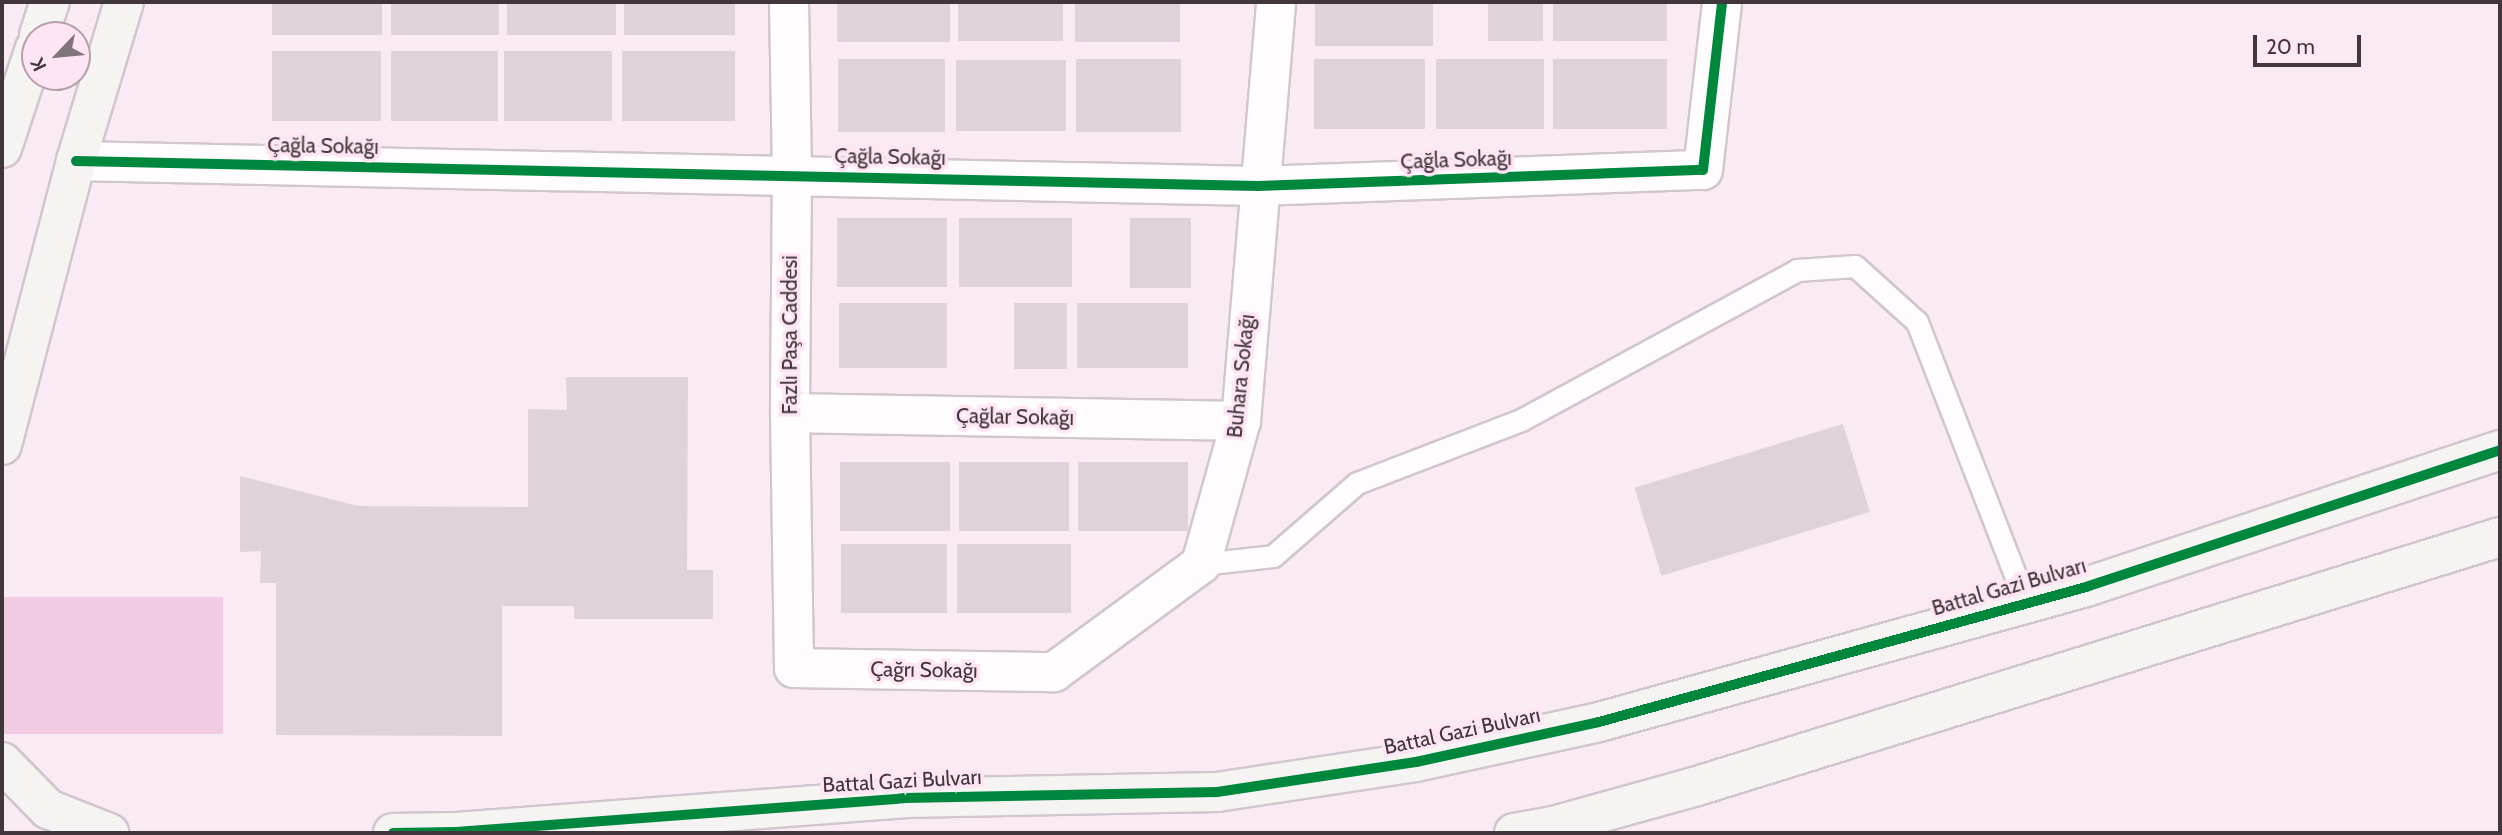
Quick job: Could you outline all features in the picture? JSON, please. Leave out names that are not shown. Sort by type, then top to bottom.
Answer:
[{"type":"street","points":[[44,21],[50,2]]},
{"type":"street","points":[[2,444],[76,161],[124,2]]},
{"type":"street","name":"Fazlı Paşa Caddesi","points":[[789,2],[792,174],[789,413],[794,668]]},
{"type":"street","name":"Buhara Sokağı","points":[[1201,564],[1241,421],[1258,186],[1276,2]]},
{"type":"street","name":"Çağla Sokağı","points":[[76,161],[792,174],[1258,186],[1703,170],[1723,2]]},
{"type":"street","points":[[2,148],[21,90]]},
{"type":"street","name":"Çağlar Sokağı","points":[[789,413],[1241,421]]},
{"type":"street","name":"Battal Gazi Bulvarı","points":[[394,833],[456,832],[904,797],[1217,792],[1416,762],[1600,722],[2086,587],[2500,450]]},
{"type":"street","points":[[1514,833],[1553,826],[1694,786],[2500,537]]},
{"type":"street","name":"Çağrı Sokağı","points":[[794,668],[1054,672],[1201,564]]},
{"type":"street","points":[[2,762],[48,809],[109,833]]},
{"type":"lane","points":[[1201,564],[1273,556],[1357,483],[1521,420],[1797,270],[1856,267],[1917,322],[2026,603]]},
{"type":"shaded area","points":[[3,597],[223,597],[223,734],[3,734]]},
{"type":"building","points":[[272,2],[382,2],[382,35],[272,35]]},
{"type":"building","points":[[391,2],[499,2],[499,35],[391,35]]},
{"type":"building","points":[[507,2],[616,2],[616,35],[507,35]]},
{"type":"building","points":[[624,2],[735,2],[735,35],[624,35]]},
{"type":"building","points":[[837,2],[950,2],[950,42],[837,42]]},
{"type":"building","points":[[958,2],[1063,2],[1063,41],[958,41]]},
{"type":"building","points":[[1075,2],[1180,2],[1180,42],[1075,42]]},
{"type":"building","points":[[1315,2],[1433,2],[1433,46],[1315,46]]},
{"type":"building","points":[[1488,2],[1543,2],[1543,41],[1488,41]]},
{"type":"building","points":[[1553,2],[1667,2],[1667,41],[1553,41]]},
{"type":"building","points":[[272,51],[381,51],[381,121],[272,121]]},
{"type":"building","points":[[391,51],[498,51],[498,121],[391,121]]},
{"type":"building","points":[[504,51],[612,51],[612,121],[504,121]]},
{"type":"building","points":[[622,51],[735,51],[735,121],[622,121]]},
{"type":"building","points":[[838,59],[945,59],[945,132],[838,132]]},
{"type":"building","points":[[1076,59],[1181,59],[1181,132],[1076,132]]},
{"type":"building","points":[[1314,59],[1425,59],[1425,129],[1314,129]]},
{"type":"building","points":[[1436,59],[1544,59],[1544,129],[1436,129]]},
{"type":"building","points":[[1553,59],[1667,59],[1667,129],[1553,129]]},
{"type":"building","points":[[956,60],[1066,60],[1066,131],[956,131]]},
{"type":"building","points":[[837,218],[947,218],[947,287],[837,287]]},
{"type":"building","points":[[959,218],[1072,218],[1072,287],[959,287]]},
{"type":"building","points":[[1130,218],[1191,218],[1191,288],[1130,288]]},
{"type":"building","points":[[839,303],[947,303],[947,368],[839,368]]},
{"type":"building","points":[[1014,303],[1067,303],[1067,369],[1014,369]]},
{"type":"building","points":[[1077,303],[1188,303],[1188,368],[1077,368]]},
{"type":"building","points":[[566,377],[688,377],[687,570],[713,570],[713,619],[574,619],[574,606],[502,606],[502,736],[276,735],[276,583],[260,583],[261,551],[240,552],[240,476],[358,506],[528,507],[528,409],[567,410]]},
{"type":"building","points":[[1843,424],[1870,512],[1661,576],[1635,488]]},
{"type":"building","points":[[840,462],[950,462],[950,531],[840,531]]},
{"type":"building","points":[[959,462],[1069,462],[1069,531],[959,531]]},
{"type":"building","points":[[1078,462],[1188,462],[1188,531],[1078,531]]},
{"type":"building","points":[[841,544],[947,544],[947,613],[841,613]]},
{"type":"building","points":[[957,544],[1071,544],[1071,613],[957,613]]},
{"type":"cycle path","points":[[76,161],[1258,186],[1703,170],[1722,2]]},
{"type":"cycle path","points":[[393,833],[456,832],[904,798],[1217,792],[1416,762],[1599,722],[2086,587],[2500,450]]}]
